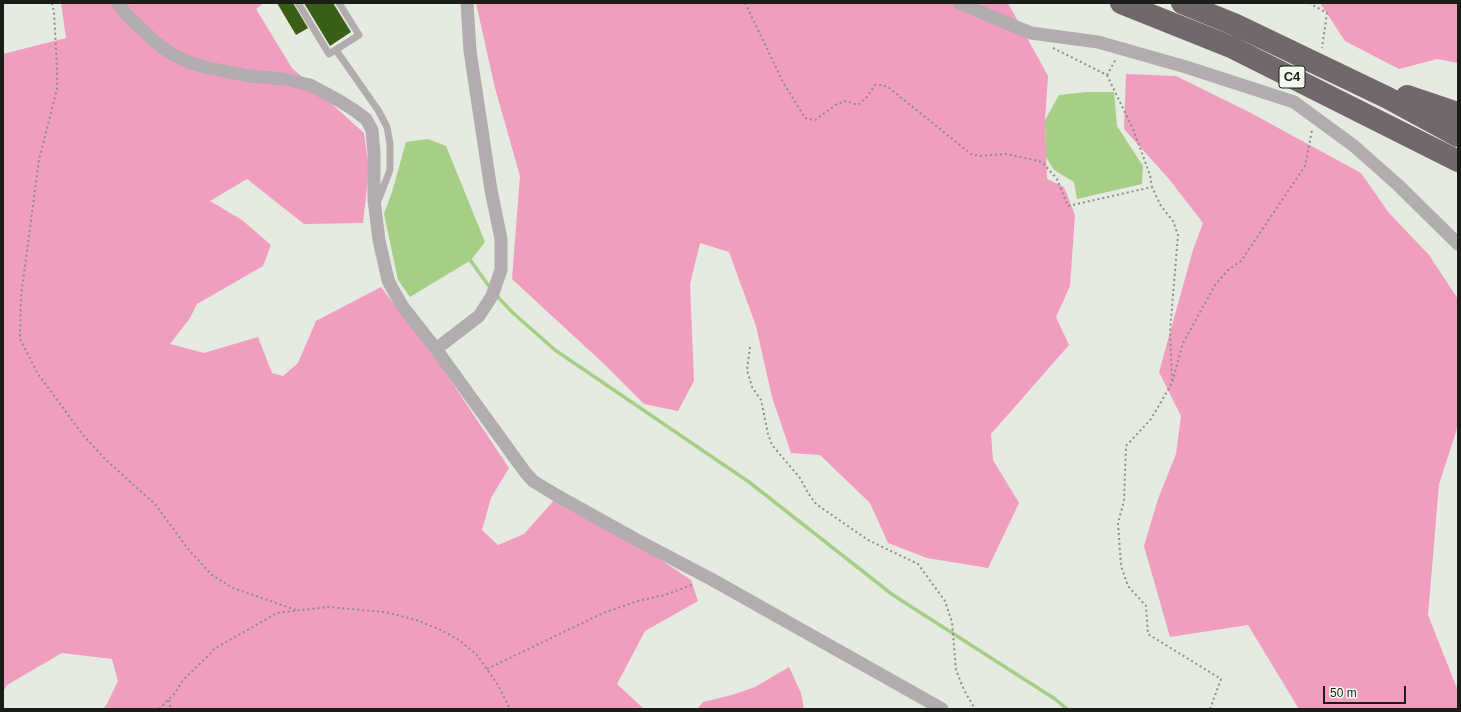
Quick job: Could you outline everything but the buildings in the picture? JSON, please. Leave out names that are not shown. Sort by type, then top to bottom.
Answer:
[{"type":"highway","name":"C4","points":[[1121,3],[1231,47],[1458,161]]},
{"type":"highway","name":"C4","points":[[1182,3],[1236,25],[1388,98],[1458,136]]},
{"type":"highway","points":[[1236,25],[1290,42],[1391,91],[1458,113]]},
{"type":"highway","points":[[1386,124],[1409,146],[1458,174]]},
{"type":"street","points":[[118,3],[125,13],[154,41],[170,53],[188,62],[204,67],[249,76],[284,79],[310,85],[354,110],[366,119],[372,130],[375,211],[379,240],[388,280],[403,307],[436,349],[533,481],[556,496],[711,579],[942,709]]},
{"type":"street","points":[[436,349],[479,316],[492,296],[501,270],[501,239],[491,190],[471,58],[466,3]]},
{"type":"street","points":[[959,3],[1031,33],[1098,42],[1186,67],[1294,102],[1354,146],[1398,185],[1458,244]]},
{"type":"lane","points":[[298,3],[329,54],[359,35],[339,3]]},
{"type":"lane","points":[[336,50],[378,110],[387,127],[390,144],[390,170],[375,211]]},
{"type":"path","points":[[52,3],[57,68],[57,89],[39,160],[20,296],[20,339],[38,374],[83,435],[106,460],[155,504],[188,549],[212,575],[233,588],[296,610]]},
{"type":"path","points":[[745,3],[783,82],[804,118],[815,120],[837,104],[846,101],[858,105],[867,97],[875,85],[888,87],[971,154],[980,156],[1006,154],[1043,163],[1055,175],[1060,183],[1068,206],[1152,187]]},
{"type":"path","points":[[1309,3],[1327,13]]},
{"type":"path","points":[[1052,48],[1107,75],[1133,129],[1150,176],[1152,187],[1161,206],[1173,222],[1178,235],[1170,331],[1172,383]]},
{"type":"path","points":[[1107,75],[1116,59]]},
{"type":"path","points":[[1210,709],[1221,679],[1148,634],[1146,606],[1128,586],[1121,566],[1118,523],[1124,501],[1126,446],[1151,419],[1172,383],[1183,343],[1215,285],[1229,269],[1241,261],[1306,166],[1313,123]]},
{"type":"path","points":[[750,347],[747,370],[752,387],[760,400],[772,445],[800,478],[816,504],[868,540],[918,564],[945,601],[952,622],[956,670],[964,690],[975,709]]},
{"type":"path","points":[[487,669],[603,613],[638,601],[662,596],[686,586],[711,579]]},
{"type":"path","points":[[159,709],[175,693],[183,680],[214,649],[276,612],[328,607],[385,612],[416,620],[441,630],[459,640],[477,655],[498,685],[510,709]]},
{"type":"path","points":[[169,700],[170,709]]},
{"type":"shaded area","points":[[61,3],[264,3],[256,9],[292,68],[364,133],[369,170],[363,223],[304,224],[247,179],[210,201],[242,220],[271,245],[263,266],[197,304],[190,318],[170,344],[204,353],[258,337],[272,373],[283,376],[298,363],[316,321],[381,287],[441,366],[509,468],[491,498],[482,530],[498,545],[524,534],[556,498],[646,550],[691,580],[698,601],[645,631],[617,684],[644,709],[103,709],[118,681],[112,659],[62,653],[7,685],[3,692],[3,54],[66,38]]},
{"type":"shaded area","points":[[476,3],[1008,3],[1048,76],[1045,120],[1047,179],[1064,187],[1075,215],[1070,286],[1056,317],[1069,345],[991,434],[993,460],[1019,503],[988,568],[927,558],[888,543],[870,503],[820,455],[791,453],[772,397],[756,326],[729,252],[700,243],[690,284],[694,381],[678,411],[644,404],[603,363],[512,279],[520,176],[495,88]]},
{"type":"shaded area","points":[[1320,3],[1458,3],[1458,63],[1437,59],[1399,69],[1345,41]]},
{"type":"shaded area","points":[[1126,74],[1176,76],[1249,112],[1361,173],[1389,213],[1429,255],[1458,299],[1458,420],[1456,432],[1439,484],[1428,615],[1458,691],[1458,709],[1299,709],[1248,625],[1170,637],[1144,546],[1158,499],[1176,454],[1181,416],[1159,372],[1193,250],[1203,223],[1169,179],[1124,129]]},
{"type":"shaded area","points":[[1087,92],[1114,92],[1117,126],[1143,166],[1142,184],[1077,199],[1074,182],[1054,170],[1046,157],[1045,120],[1059,95]]},
{"type":"shaded area","points":[[428,139],[446,146],[485,242],[471,260],[410,297],[398,280],[384,214],[392,192],[406,142]]},
{"type":"shaded area","points":[[789,667],[801,693],[804,709],[697,709],[703,702],[732,695],[755,687]]},
{"type":"waterway","points":[[468,257],[491,289]]},
{"type":"waterway","points":[[496,295],[512,312],[555,350],[749,482],[893,595],[1055,699],[1067,709]]}]
